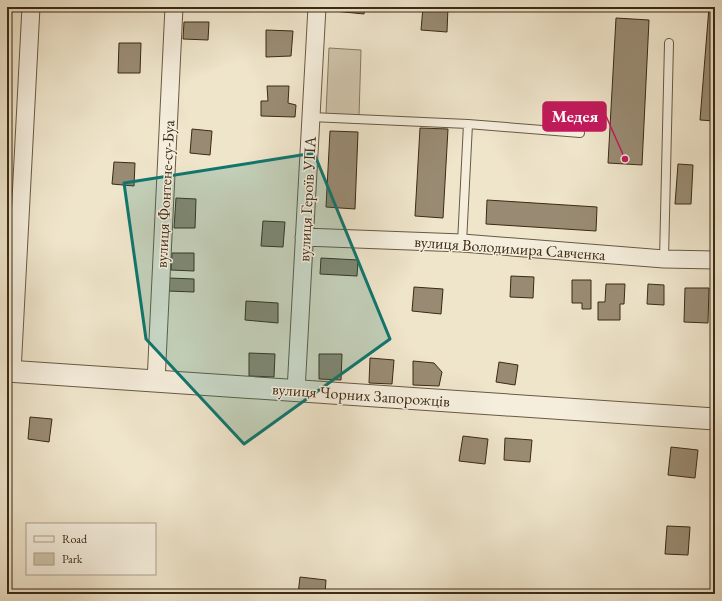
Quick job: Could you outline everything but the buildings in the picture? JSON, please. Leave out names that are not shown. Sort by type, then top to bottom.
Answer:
[{"type":"street","points":[[10,372],[31,7]]},
{"type":"street","name":"вулиця Фонтене-су-Буа","points":[[156,382],[174,7]]},
{"type":"street","name":"вулиця Героїв УПА","points":[[296,391],[317,7]]},
{"type":"street","name":"вулиця Володимира Савченка","points":[[304,237],[462,243],[664,259],[715,260]]},
{"type":"street","name":"вулиця Чорних Запорожців","points":[[10,372],[715,419]]},
{"type":"lane","points":[[664,259],[669,43]]},
{"type":"lane","points":[[311,118],[468,124],[580,132]]},
{"type":"lane","points":[[462,243],[468,124]]},
{"type":"highlighted area","points":[[314,153],[390,339],[244,444],[146,339],[124,183]]},
{"type":"green space","points":[[329,48],[361,50],[359,116],[326,114]]},
{"type":"place","name":"Медея","points":[[625,159]]}]
